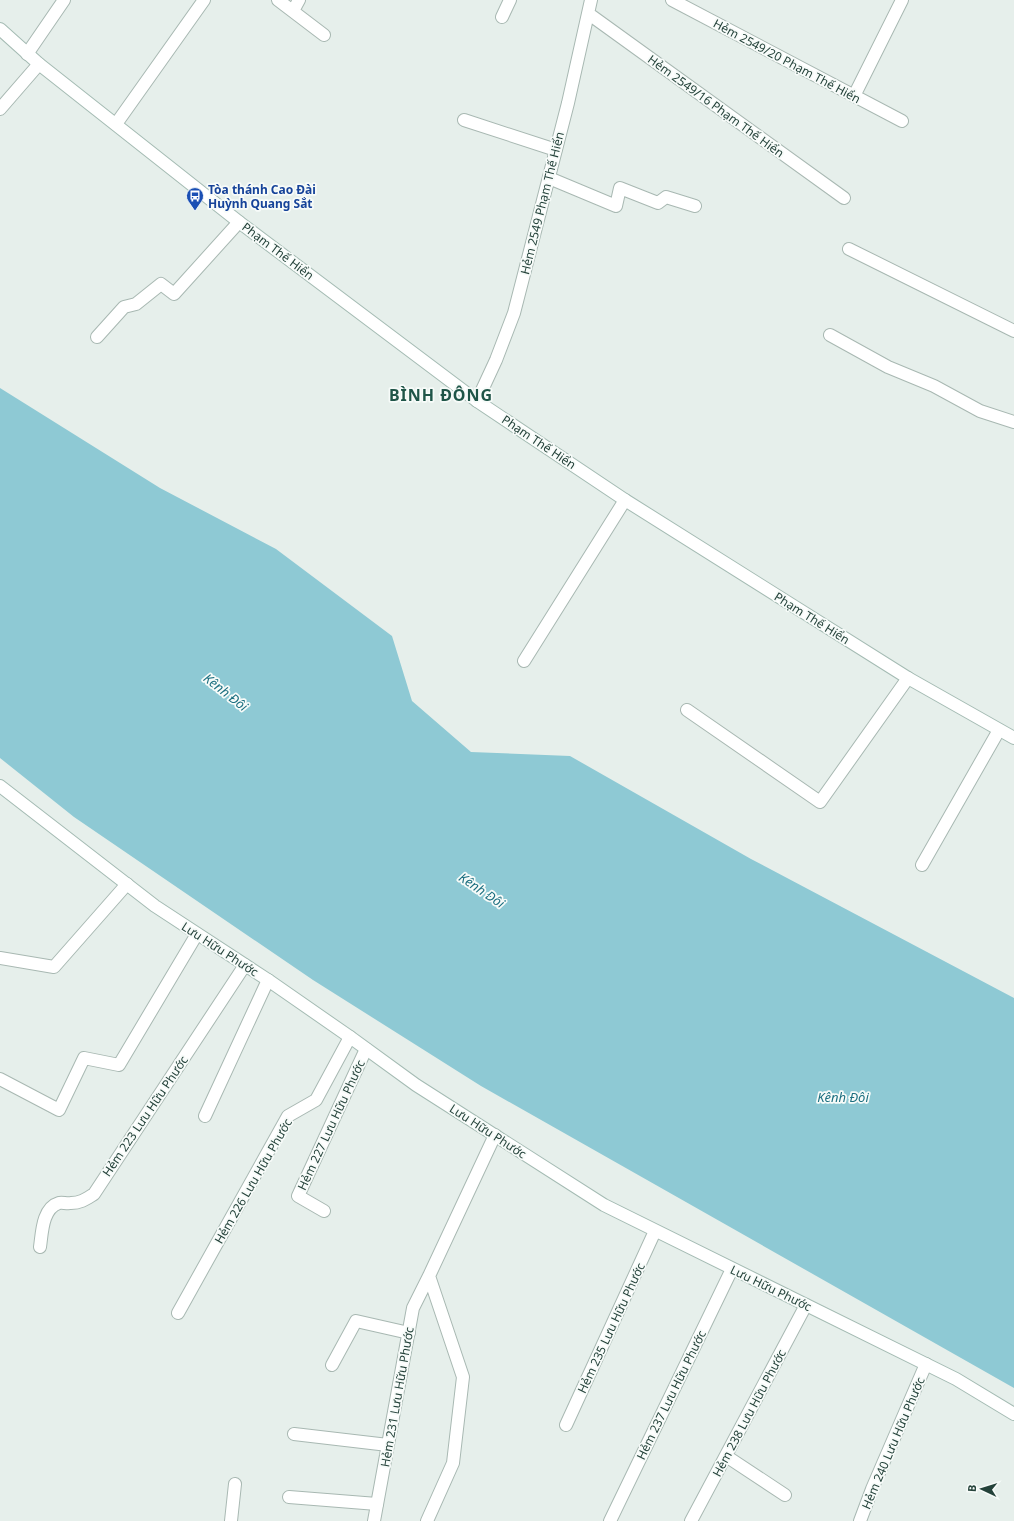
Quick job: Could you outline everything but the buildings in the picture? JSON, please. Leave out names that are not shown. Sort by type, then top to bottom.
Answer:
[{"type":"street","points":[[27,54],[64,0]]},
{"type":"street","points":[[116,124],[204,0]]},
{"type":"street","points":[[278,0],[324,36]]},
{"type":"street","points":[[293,11],[299,0]]},
{"type":"street","points":[[502,17],[510,0]]},
{"type":"street","name":"Hẻm 2549 Phạm Thế Hiển","points":[[477,400],[496,360],[514,313],[556,150],[589,14],[591,0]]},
{"type":"street","name":"Hẻm 2549/20 Phạm Thế Hiển","points":[[672,0],[902,121]]},
{"type":"street","points":[[854,96],[902,0]]},
{"type":"street","name":"Hẻm 2549/16 Phạm Thế Hiển","points":[[589,14],[844,198]]},
{"type":"street","name":"Phạm Thế Hiển","points":[[0,30],[39,64],[239,222],[477,400],[625,500],[908,678],[1014,738]]},
{"type":"street","points":[[0,109],[39,64]]},
{"type":"street","points":[[464,120],[556,150]]},
{"type":"street","points":[[549,178],[616,206],[620,188],[658,203],[666,197],[695,206]]},
{"type":"street","points":[[97,337],[124,306],[136,304],[162,284],[174,294],[239,222]]},
{"type":"street","points":[[849,249],[1014,331]]},
{"type":"street","points":[[830,335],[888,367],[934,386],[980,411],[1014,422]]},
{"type":"street","points":[[524,661],[625,500]]},
{"type":"street","points":[[687,710],[820,802],[908,678]]},
{"type":"street","points":[[922,865],[999,730]]},
{"type":"street","name":"Lưu Hữu Phước","points":[[0,786],[155,906],[268,980],[416,1085],[604,1205],[956,1379],[1014,1414]]},
{"type":"street","points":[[0,958],[54,967],[127,884]]},
{"type":"street","points":[[0,1079],[59,1110],[84,1058],[119,1065],[197,934]]},
{"type":"street","name":"Hẻm 223 Lưu Hữu Phước","points":[[40,1247],[44,1220],[51,1208],[59,1203],[84,1201],[94,1194],[245,965]]},
{"type":"street","points":[[205,1116],[268,980]]},
{"type":"street","name":"Hẻm 226 Lưu Hữu Phước","points":[[178,1313],[288,1116],[316,1100],[350,1037]]},
{"type":"street","name":"Hẻm 227 Lưu Hữu Phước","points":[[324,1211],[298,1196],[366,1049]]},
{"type":"street","name":"Hẻm 231 Lưu Hữu Phước","points":[[374,1521],[413,1308],[495,1135]]},
{"type":"street","name":"Hẻm 235 Lưu Hữu Phước","points":[[566,1425],[655,1231]]},
{"type":"street","name":"Hẻm 237 Lưu Hữu Phước","points":[[610,1521],[732,1268]]},
{"type":"street","points":[[428,1521],[453,1464],[463,1377],[429,1276]]},
{"type":"street","name":"Hẻm 238 Lưu Hữu Phước","points":[[691,1521],[806,1305]]},
{"type":"street","points":[[332,1365],[356,1321],[409,1333]]},
{"type":"street","name":"Hẻm 240 Lưu Hữu Phước","points":[[860,1521],[926,1364]]},
{"type":"street","points":[[294,1434],[388,1445]]},
{"type":"street","points":[[726,1456],[785,1495]]},
{"type":"street","points":[[231,1521],[235,1484]]},
{"type":"street","points":[[288,1497],[377,1504]]},
{"type":"water","name":"Kênh Đôi","points":[[0,388],[160,488],[276,549],[392,636],[412,701],[471,752],[570,756],[751,859],[1014,998],[1014,1388],[481,1086],[313,980],[74,817],[0,758]]},
{"type":"place","name":"Tòa thánh Cao Đài Huỳnh Quang Sắt","points":[[195,211]]},
{"type":"district","name":"BÌNH ĐÔNG","points":[[441,395]]}]
